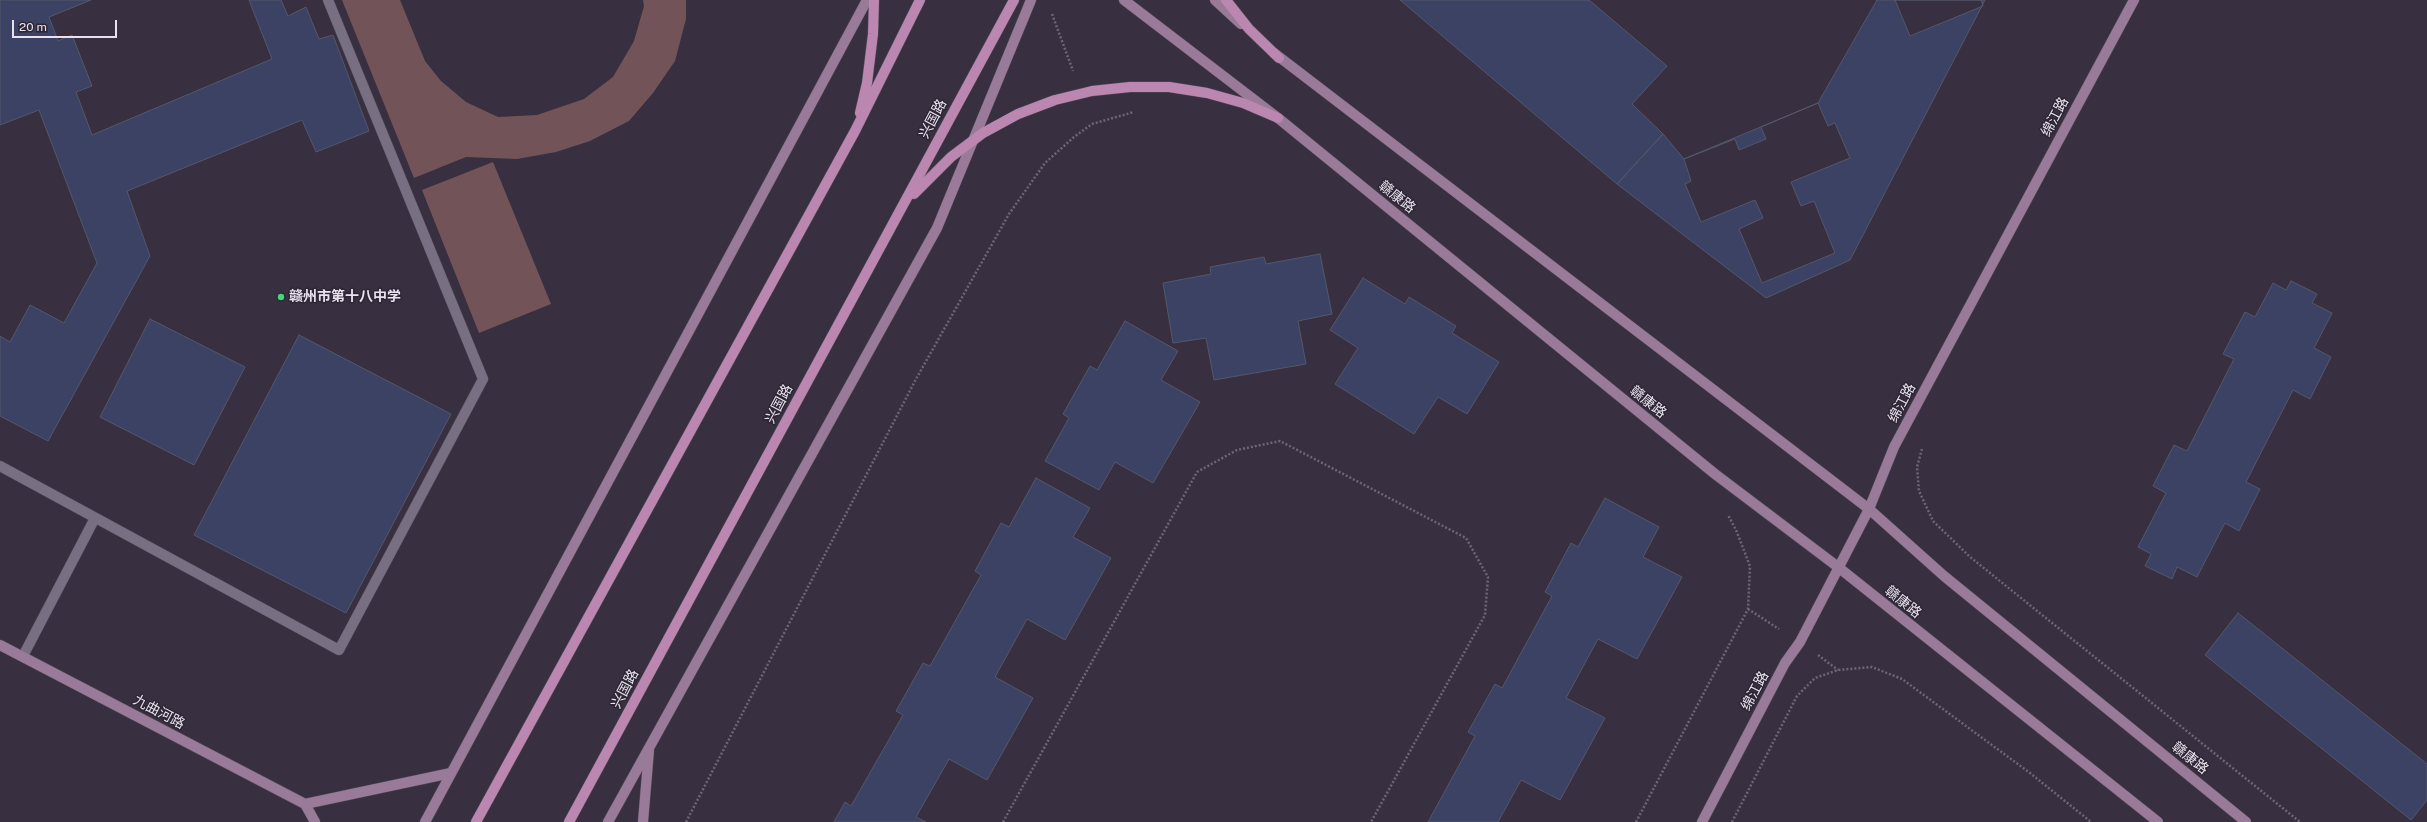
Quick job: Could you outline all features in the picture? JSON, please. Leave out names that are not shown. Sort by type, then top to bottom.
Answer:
[{"type":"main road","points":[[855,132],[867,83],[873,34],[874,0]]},
{"type":"main road","points":[[476,822],[855,132],[920,0]]},
{"type":"main road","name":"兴国路","points":[[570,822],[897,214],[1014,0]]},
{"type":"main road","points":[[1226,0],[1249,29],[1279,58]]},
{"type":"main road","points":[[897,214],[922,184],[971,141],[1018,114],[1055,100],[1082,94],[1130,87],[1169,87],[1206,93],[1243,103],[1278,118]]},
{"type":"street","points":[[425,822],[867,0]]},
{"type":"street","points":[[608,822],[937,228],[971,141],[1031,0]]},
{"type":"street","name":"赣康路","points":[[1124,0],[1278,118],[1715,474],[1838,567],[2158,822]]},
{"type":"street","name":"赣康路","points":[[1215,0],[1279,58],[1869,509],[1944,576],[2246,822]]},
{"type":"street","name":"绵江路","points":[[1702,822],[1785,663],[1800,642],[1869,509],[1894,447],[2134,0]]},
{"type":"street","name":"九曲河路","points":[[0,645],[305,804]]},
{"type":"street","points":[[643,822],[650,747]]},
{"type":"street","points":[[315,822],[305,804],[451,773]]},
{"type":"lane","points":[[0,466],[339,650],[483,378],[328,0]]},
{"type":"lane","points":[[23,656],[95,518]]},
{"type":"path","points":[[1051,9],[1092,124]]},
{"type":"path","points":[[686,822],[916,379],[1009,214],[1045,163],[1092,124],[1140,111]]},
{"type":"path","points":[[1003,822],[1197,472],[1237,450],[1280,441],[1466,538],[1488,577],[1485,615],[1371,822]]},
{"type":"path","points":[[1922,446],[1917,467],[1919,491],[1933,521],[1970,557],[2300,822]]},
{"type":"path","points":[[1636,822],[1748,609],[1750,566],[1736,530],[1725,511]]},
{"type":"path","points":[[1732,822],[1797,696],[1815,678],[1838,670],[1872,667],[1902,679],[2030,773],[2091,822]]},
{"type":"shaded area","points":[[342,0],[400,0],[425,61],[441,81],[466,102],[498,117],[537,115],[584,99],[613,77],[634,41],[644,6],[643,0],[686,0],[686,19],[675,61],[653,93],[629,121],[590,141],[556,152],[517,159],[466,157],[414,178]]},
{"type":"shaded area","points":[[493,162],[551,304],[479,333],[422,190]]},
{"type":"building","points":[[0,0],[91,0],[49,17],[58,41],[72,35],[92,86],[76,92],[92,135],[272,59],[249,0],[281,0],[288,16],[306,7],[319,39],[333,35],[369,131],[316,152],[302,120],[127,191],[150,256],[48,441],[0,416],[0,336],[10,342],[30,305],[64,323],[97,263],[39,110],[0,125]]},
{"type":"building","points":[[1400,0],[1589,0],[1667,66],[1632,104],[1663,134],[1617,184]]},
{"type":"building","points":[[1877,0],[1985,0],[1850,260],[1766,298],[1617,184],[1663,134],[1684,159],[1818,103]]},
{"type":"building","points":[[1895,0],[1981,0],[1983,6],[1910,36]]},
{"type":"building","points":[[1818,103],[1828,126],[1835,123],[1850,158],[1791,182],[1801,206],[1814,201],[1835,253],[1762,283],[1739,229],[1763,218],[1755,200],[1701,222],[1685,184],[1691,181],[1684,159],[1735,139],[1739,150],[1766,139],[1761,127]]},
{"type":"building","points":[[1320,254],[1332,314],[1298,321],[1306,364],[1214,380],[1206,338],[1173,343],[1163,283],[1211,274],[1210,267],[1264,257],[1266,264]]},
{"type":"building","points":[[1363,278],[1405,304],[1409,297],[1456,326],[1452,333],[1499,362],[1467,414],[1438,397],[1414,434],[1335,384],[1358,348],[1330,330]]},
{"type":"building","points":[[2291,281],[2317,294],[2312,303],[2332,313],[2314,348],[2331,357],[2310,399],[2293,390],[2246,482],[2260,489],[2239,531],[2225,523],[2197,577],[2177,567],[2172,579],[2145,566],[2151,554],[2138,547],[2166,493],[2153,486],[2174,445],[2187,451],[2234,359],[2223,354],[2245,312],[2255,317],[2273,283],[2286,290]]},
{"type":"building","points":[[150,319],[245,367],[194,465],[100,417]]},
{"type":"building","points":[[1125,321],[1178,351],[1161,380],[1200,402],[1153,483],[1115,462],[1099,490],[1045,461],[1069,418],[1063,414],[1090,366],[1097,370]]},
{"type":"building","points":[[299,335],[451,414],[346,613],[194,535]]},
{"type":"building","points":[[1036,478],[1090,508],[1073,537],[1111,558],[1065,640],[1027,619],[995,677],[1033,698],[987,780],[949,759],[916,817],[926,822],[834,822],[845,802],[851,806],[903,715],[896,711],[923,663],[930,666],[981,575],[975,571],[1001,523],[1009,527]]},
{"type":"building","points":[[1605,498],[1659,527],[1643,557],[1682,577],[1637,659],[1598,639],[1566,698],[1605,718],[1560,800],[1521,780],[1498,822],[1428,822],[1475,736],[1468,732],[1495,684],[1502,688],[1552,596],[1545,592],[1571,543],[1578,547]]},
{"type":"building","points":[[2238,613],[2427,764],[2427,800],[2411,820],[2205,655]]},
{"type":"place","name":"赣州市第十八中学","points":[[281,297]]}]
